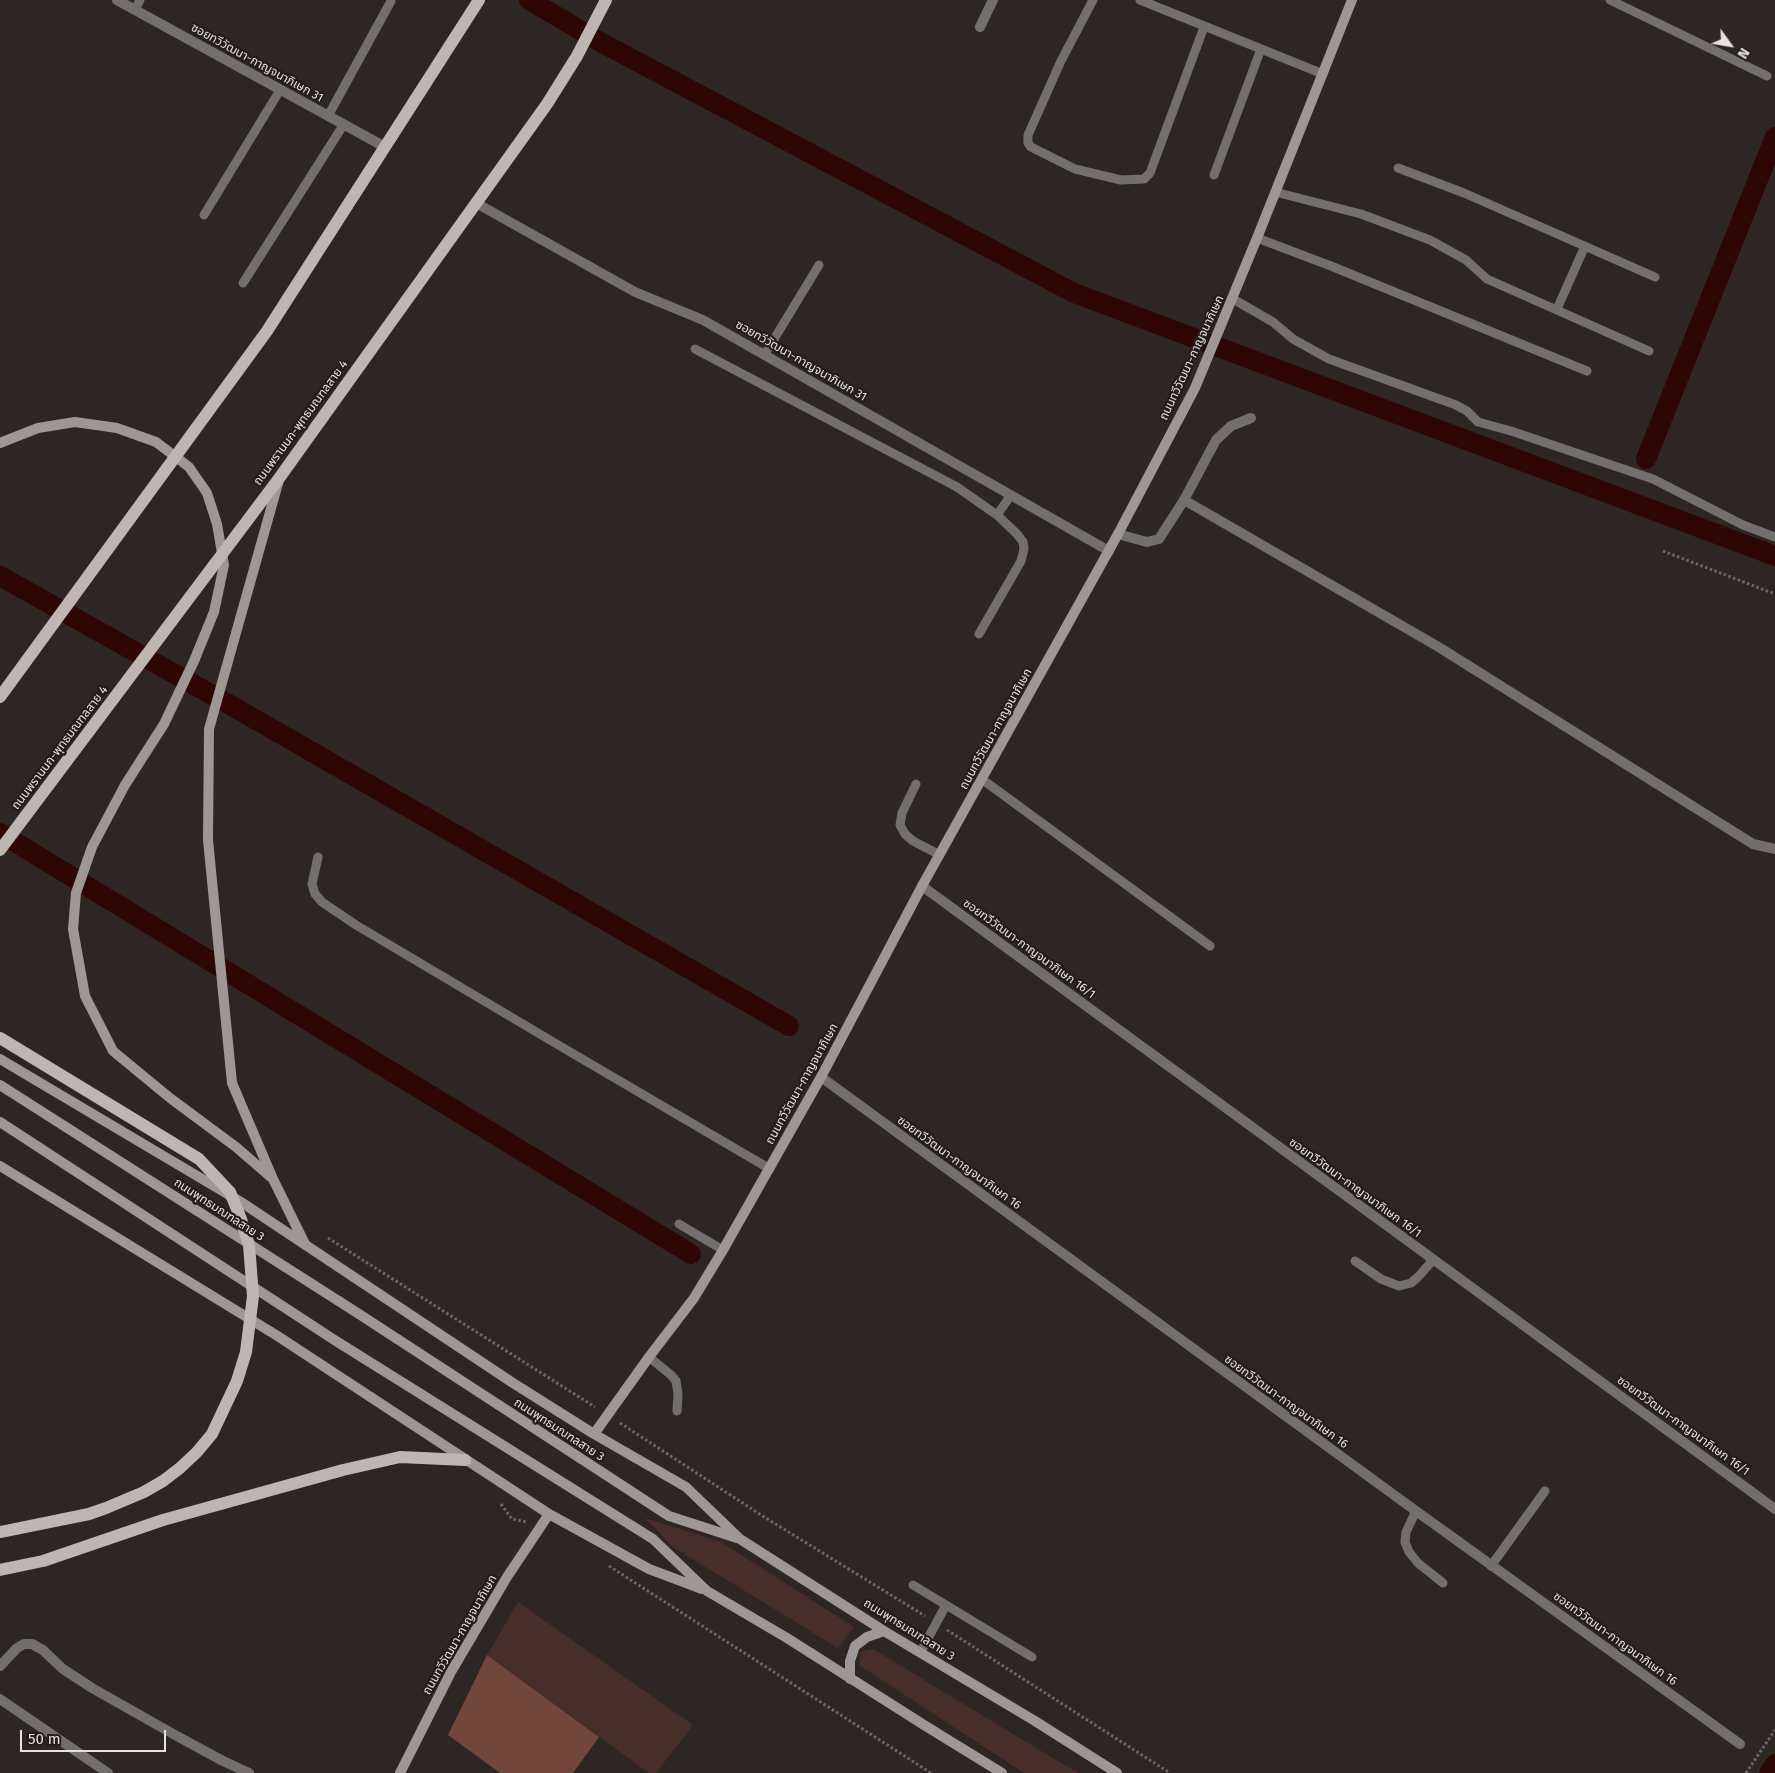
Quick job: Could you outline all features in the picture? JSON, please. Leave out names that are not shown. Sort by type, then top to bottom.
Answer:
[{"type":"main road","points":[[0,697],[267,331],[479,0]]},
{"type":"main road","name":"ถนนทวีวัฒนา-กาญจนาภิเษก","points":[[594,1434],[694,1298],[723,1250],[821,1077],[922,886],[983,780],[1118,534],[1195,388],[1258,238],[1352,0]]},
{"type":"main road","name":"ถนนพรานนก-พุทธมณฑลสาย 4","points":[[0,850],[280,477],[547,104],[578,56],[604,5]]},
{"type":"main road","points":[[0,443],[38,428],[75,422],[117,428],[156,442],[189,467],[207,493],[217,524],[224,565],[214,612],[194,661],[164,724],[125,785],[92,847],[76,893],[73,929],[84,996],[113,1051],[170,1098],[236,1147],[273,1179]]},
{"type":"main road","points":[[280,477],[209,729],[208,840],[232,1082],[273,1179],[305,1245]]},
{"type":"main road","points":[[0,1038],[199,1159],[230,1192],[241,1219],[249,1245],[253,1296],[246,1352],[237,1381],[212,1434],[186,1462],[163,1481],[144,1492],[106,1508],[88,1514],[0,1532]]},
{"type":"main road","points":[[0,1059],[241,1202],[403,1311],[594,1434],[686,1487],[740,1539]]},
{"type":"main road","name":"ถนนพุทธมณฑลสาย 3","points":[[0,1084],[359,1314],[669,1516],[740,1539],[884,1631],[1035,1721],[1117,1773]]},
{"type":"main road","points":[[0,1122],[336,1341],[653,1539],[707,1591]]},
{"type":"main road","points":[[0,1166],[276,1335],[549,1514],[650,1570],[707,1591],[787,1638],[1002,1773]]},
{"type":"main road","points":[[0,1570],[43,1561],[163,1520],[343,1470],[400,1458],[465,1460]]},
{"type":"main road","name":"ถนนทวีวัฒนา-กาญจนาภิเษก","points":[[400,1773],[451,1672],[507,1578],[549,1514]]},
{"type":"main road","points":[[850,1679],[850,1661],[855,1646],[867,1637],[884,1631]]},
{"type":"street","name":"ซอยทวีวัฒนา-กาญจนาภิเษก 31","points":[[117,0],[385,147]]},
{"type":"street","points":[[980,28],[993,0]]},
{"type":"street","name":"ซอยทวีวัฒนา-กาญจนาภิเษก 31","points":[[476,203],[635,292],[703,320],[765,354],[1109,551]]},
{"type":"street","points":[[1118,534],[1147,542],[1159,539],[1184,500],[1216,440],[1231,426],[1250,418]]},
{"type":"street","points":[[1184,500],[1437,646],[1752,844],[1775,849]]},
{"type":"street","name":"ซอยทวีวัฒนา-กาญจนาภิเษก 16/1","points":[[922,886],[1775,1509]]},
{"type":"street","name":"ซอยทวีวัฒนา-กาญจนาภิเษก 16","points":[[821,1077],[1491,1566],[1740,1744]]},
{"type":"street","points":[[0,1666],[17,1648],[24,1644],[32,1644],[43,1650],[64,1669],[92,1688],[223,1761],[250,1773]]},
{"type":"street","points":[[0,1699],[108,1773]]},
{"type":"lane","points":[[135,10],[140,0]]},
{"type":"lane","points":[[1093,0],[1061,61],[1028,135],[1028,143],[1031,147],[1075,169],[1121,180],[1144,179],[1150,173],[1204,27]]},
{"type":"lane","points":[[1140,0],[1323,74]]},
{"type":"lane","points":[[1610,0],[1767,76]]},
{"type":"lane","points":[[328,116],[391,1]]},
{"type":"lane","points":[[1214,174],[1261,50]]},
{"type":"lane","points":[[204,215],[280,90]]},
{"type":"lane","points":[[243,283],[344,124]]},
{"type":"lane","points":[[1398,168],[1464,193],[1655,277]]},
{"type":"lane","points":[[1275,192],[1360,214],[1430,240],[1466,260],[1488,279],[1649,351]]},
{"type":"lane","points":[[1258,238],[1587,370]]},
{"type":"lane","points":[[1557,309],[1585,246]]},
{"type":"lane","points":[[765,354],[819,264]]},
{"type":"lane","points":[[1233,299],[1272,322],[1293,339],[1329,359],[1456,405],[1467,411],[1478,422],[1511,431],[1653,479],[1743,525],[1775,537]]},
{"type":"lane","points":[[694,349],[957,487],[997,515],[1017,534],[1023,542],[1024,549],[1021,561],[979,634]]},
{"type":"lane","points":[[997,515],[1011,495]]},
{"type":"lane","points":[[983,780],[1210,946]]},
{"type":"lane","points":[[916,784],[902,813],[900,825],[905,834],[913,841],[940,855]]},
{"type":"lane","points":[[318,858],[312,884],[322,902],[356,925],[770,1169]]},
{"type":"lane","points":[[679,1224],[723,1250]]},
{"type":"lane","points":[[1355,1261],[1381,1279],[1399,1286],[1411,1283],[1433,1260]]},
{"type":"lane","points":[[649,1357],[676,1382],[678,1394],[677,1411]]},
{"type":"lane","points":[[1491,1566],[1545,1492]]},
{"type":"lane","points":[[1416,1511],[1406,1532],[1405,1542],[1409,1552],[1418,1563],[1443,1582]]},
{"type":"lane","points":[[913,1585],[1032,1657]]},
{"type":"lane","points":[[920,1653],[946,1606]]},
{"type":"path","points":[[1663,551],[1775,594]]},
{"type":"path","points":[[328,1238],[590,1404]]},
{"type":"path","points":[[630,1430],[761,1515],[1170,1773]]},
{"type":"path","points":[[501,1504],[512,1519]]},
{"type":"path","points":[[605,1563],[931,1773]]},
{"type":"path","points":[[1746,1773],[1775,1730]]},
{"type":"shaded area","points":[[645,1518],[721,1542],[854,1627],[838,1648],[673,1547]]},
{"type":"shaded area","points":[[518,1602],[693,1725],[656,1773],[649,1773],[487,1655]]},
{"type":"shaded area","points":[[873,1649],[1079,1773],[1024,1773],[859,1665],[862,1651]]},
{"type":"shaded area","points":[[487,1655],[599,1737],[573,1773],[500,1773],[448,1735]]},
{"type":"waterway","points":[[529,0],[602,43],[1074,293],[1775,556]]},
{"type":"waterway","points":[[1646,459],[1775,137]]},
{"type":"waterway","points":[[0,576],[239,710],[789,1026]]},
{"type":"waterway","points":[[0,833],[691,1254]]},
{"type":"waterway","points":[[1769,1773],[1775,1764]]}]
